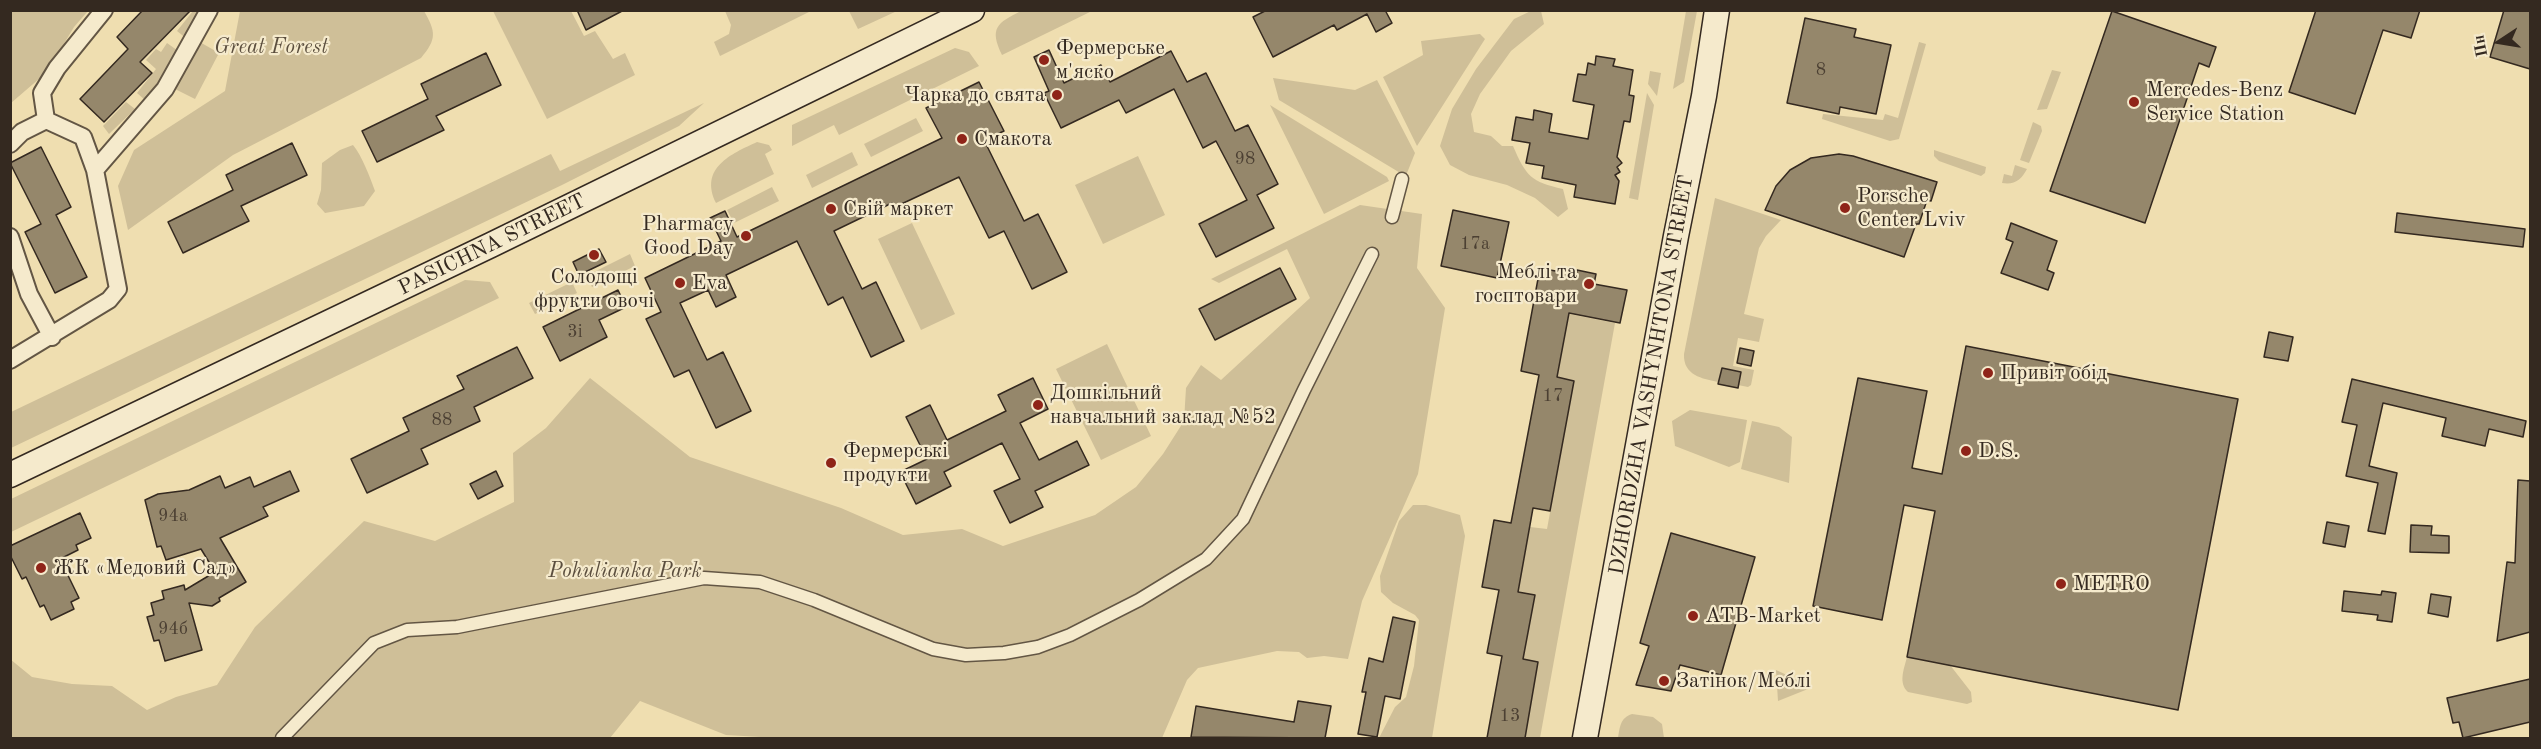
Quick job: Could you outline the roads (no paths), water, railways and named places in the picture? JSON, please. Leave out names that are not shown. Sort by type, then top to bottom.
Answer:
[{"type":"main road","name":"PASICHNA STREET","points":[[10,475],[491,245],[972,10]]},
{"type":"main road","name":"DZHORDZHA VASHYNHTONA STREET","points":[[1584,738],[1676,236],[1704,96],[1717,10]]},
{"type":"street","points":[[46,120],[42,93],[57,68],[104,10]]},
{"type":"street","points":[[95,170],[165,89],[209,10]]},
{"type":"street","points":[[10,144],[22,132],[46,120]]},
{"type":"street","points":[[10,360],[52,337],[110,300],[118,289],[95,170],[83,137],[46,120]]},
{"type":"street","points":[[1392,217],[1402,179]]},
{"type":"street","points":[[10,237],[29,294],[52,337]]},
{"type":"street","points":[[282,738],[374,643],[407,630],[457,627],[704,578],[759,582],[814,600],[933,649],[966,655],[1026,649],[1070,635],[1139,600],[1206,560],[1243,519],[1372,254]]},
{"type":"place","name":"Фермерське м'яско","points":[[1044,60]]},
{"type":"place","name":"Чарка до свята","points":[[1057,95]]},
{"type":"place","name":"Mercedes-Benz Service Station","points":[[2134,102]]},
{"type":"place","name":"Смакота","points":[[962,139]]},
{"type":"place","name":"Porsche Center Lviv","points":[[1845,208]]},
{"type":"place","name":"Свій маркет","points":[[831,209]]},
{"type":"place","name":"Pharmacy Good Day","points":[[746,236]]},
{"type":"place","name":"Солодощі фрукти овочі","points":[[594,255]]},
{"type":"place","name":"Eva","points":[[680,283]]},
{"type":"place","name":"Меблі та госптовари","points":[[1589,284]]},
{"type":"place","name":"Привіт обід","points":[[1988,373]]},
{"type":"place","name":"Дошкільний навчальний заклад №52","points":[[1038,405]]},
{"type":"place","name":"D.S.","points":[[1966,451]]},
{"type":"place","name":"Фермерські продукти","points":[[831,463]]},
{"type":"place","name":"ЖК «Медовий Сад»","points":[[41,568]]},
{"type":"place","name":"METRO","points":[[2061,584]]},
{"type":"place","name":"ATB-Market","points":[[1693,616]]},
{"type":"place","name":"Затінок/Меблі","points":[[1664,681]]},
{"type":"park label","name":"Great Forest","points":[[271,47]]},
{"type":"park label","name":"Pohulianka Park","points":[[625,571]]}]
